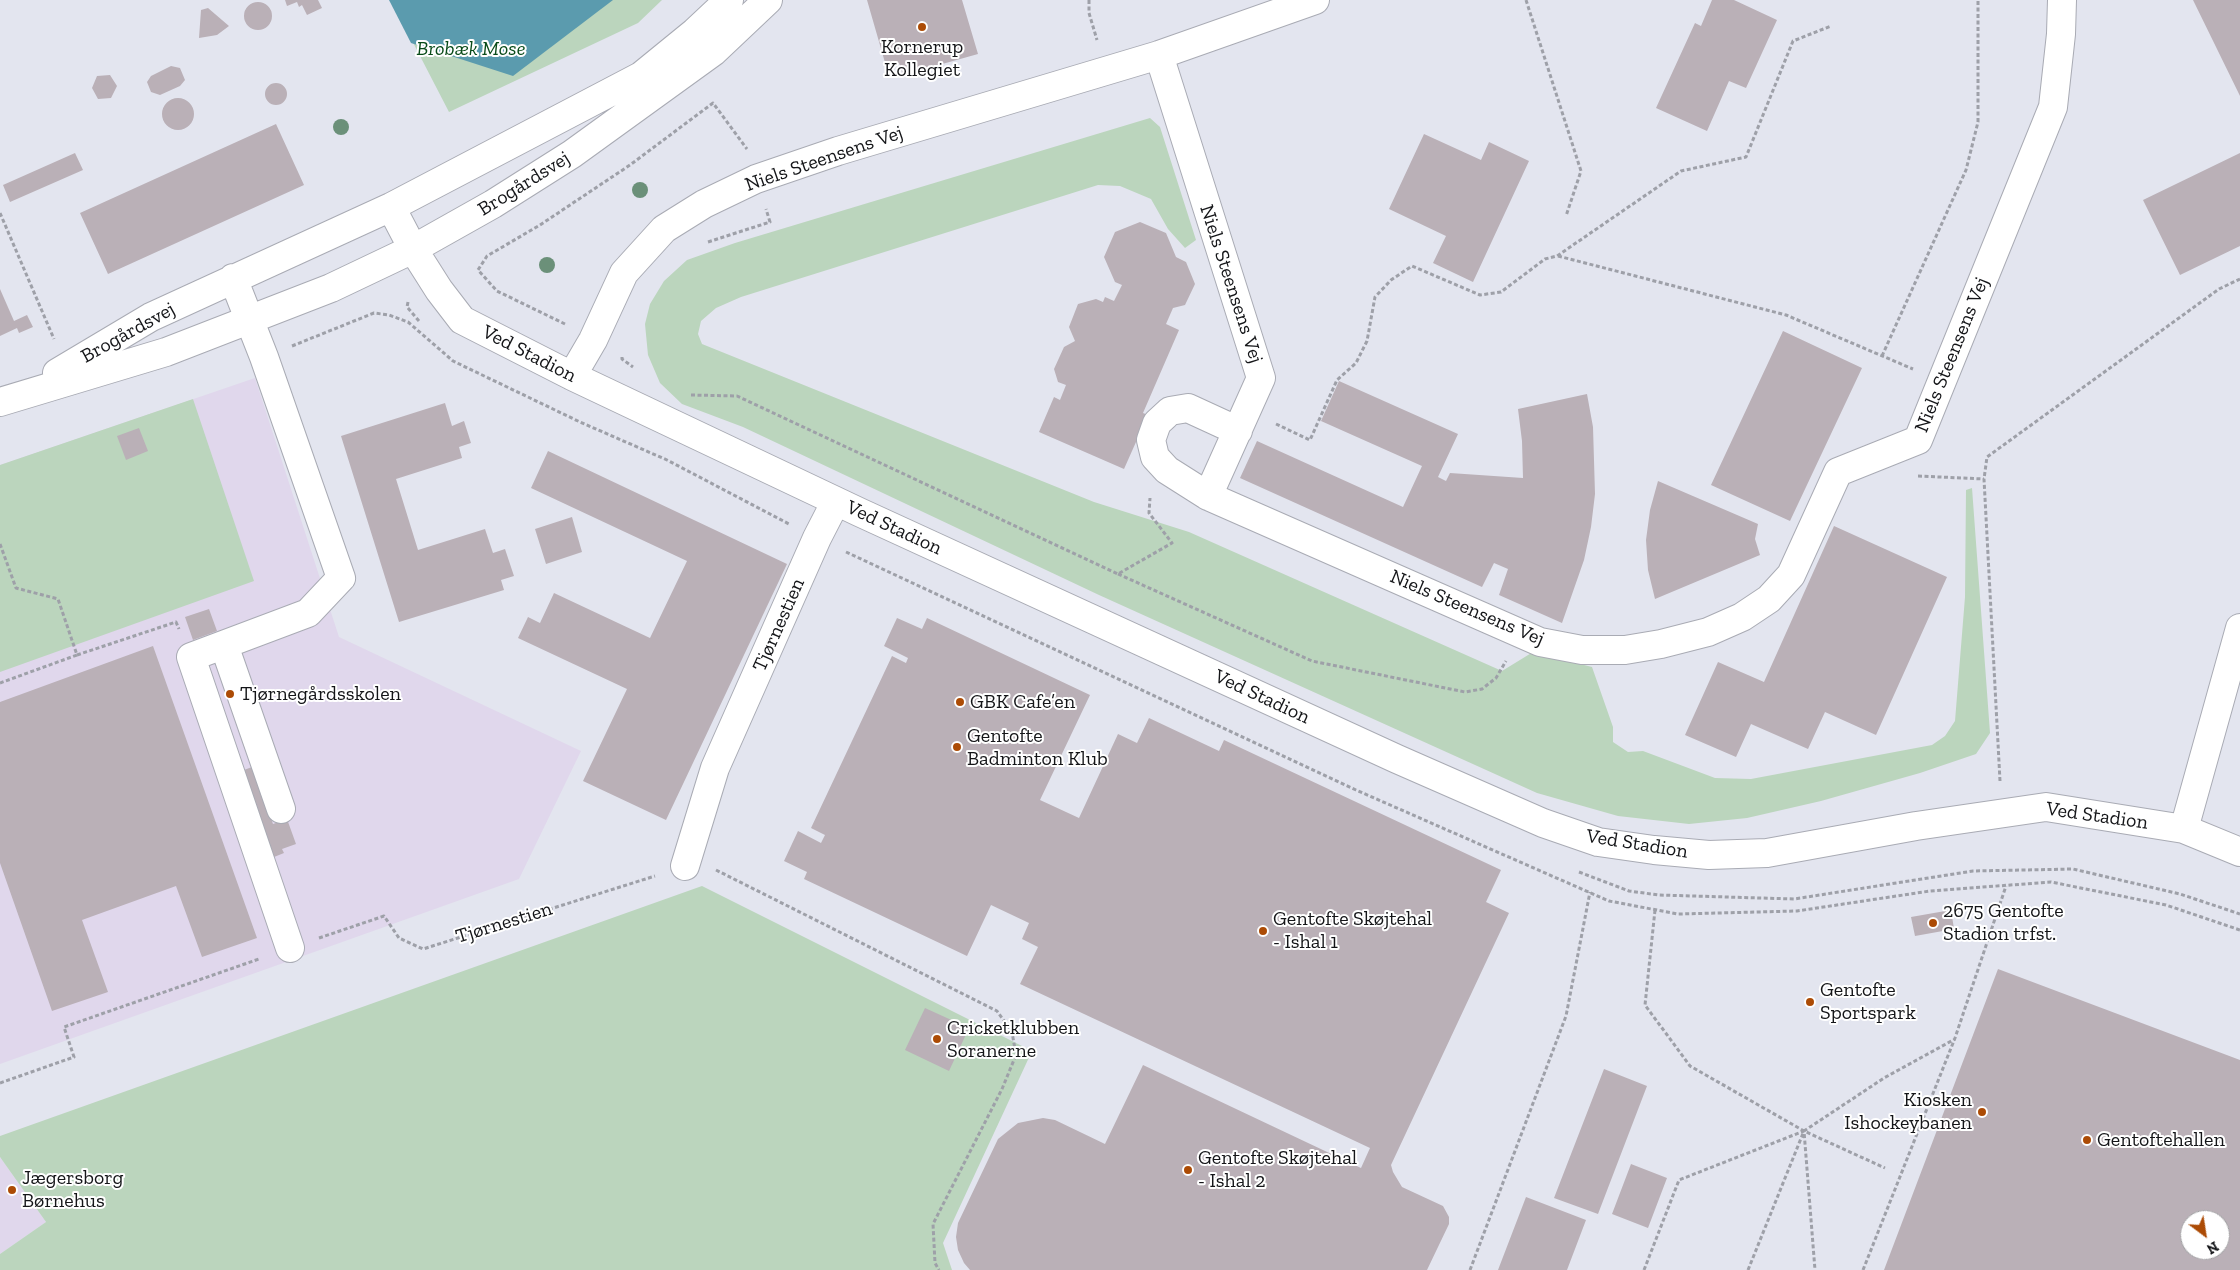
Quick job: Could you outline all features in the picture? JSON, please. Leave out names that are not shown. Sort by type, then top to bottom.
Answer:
[{"type":"street","name":"Brogårdsvej","points":[[26,393],[151,317],[391,207],[641,76],[695,32],[728,0]]},
{"type":"street","name":"Brogårdsvej","points":[[0,402],[166,352],[331,288],[412,249],[493,204],[572,154],[713,52],[768,0]]},
{"type":"street","name":"Niels Steensens Vej","points":[[572,376],[593,340],[624,273],[664,229],[704,204],[756,179],[820,157],[1159,55],[1315,0]]},
{"type":"street","name":"Niels Steensens Vej","points":[[1159,55],[1261,378],[1208,496],[1540,642],[1582,650],[1625,650],[1661,644],[1708,632],[1742,617],[1770,599],[1791,576],[1838,472],[1918,440],[2052,107],[2062,34],[2062,0]]},
{"type":"street","name":"Ved Stadion","points":[[391,207],[412,249],[444,299],[462,320],[572,376],[836,501],[1397,759],[1543,823],[1598,842],[1709,855],[1767,852],[2002,812],[2046,807],[2184,829],[2240,852]]},
{"type":"street","points":[[233,278],[264,357],[341,578],[308,613],[191,657],[290,948]]},
{"type":"street","points":[[1208,496],[1167,470],[1155,457],[1151,440],[1156,423],[1170,411],[1188,408],[1243,420]]},
{"type":"street","name":"Tjørnestien","points":[[685,866],[715,768],[817,538],[836,501]]},
{"type":"street","points":[[2184,829],[2240,628]]},
{"type":"street","points":[[224,644],[281,809]]},
{"type":"path","points":[[1089,0],[1089,13],[1093,28],[1108,71]]},
{"type":"path","points":[[1526,0],[1581,171],[1566,216]]},
{"type":"path","points":[[1882,356],[1966,170],[1978,122],[1978,0]]},
{"type":"path","points":[[1243,420],[1310,440],[1337,380],[1356,362],[1367,342],[1375,297],[1391,280],[1412,266],[1480,295],[1501,292],[1545,259],[1557,256],[1681,171],[1746,157],[1793,41],[1831,26]]},
{"type":"path","points":[[569,326],[496,291],[478,270],[487,256],[540,225],[630,165],[713,103],[746,144]]},
{"type":"path","points":[[0,213],[44,315]]},
{"type":"path","points":[[703,243],[770,222]]},
{"type":"path","points":[[1557,256],[1786,315],[1942,381]]},
{"type":"path","points":[[2002,812],[1984,478],[1987,457],[2219,289],[2240,279]]},
{"type":"path","points":[[264,357],[374,313],[389,315],[408,322],[453,361],[580,422],[667,460],[796,527]]},
{"type":"path","points":[[622,354],[622,359],[636,369]]},
{"type":"path","points":[[682,395],[737,396],[1118,574],[1312,660],[1465,692],[1482,689],[1496,678],[1520,633]]},
{"type":"path","points":[[1918,440],[1909,476],[1984,478]]},
{"type":"path","points":[[1118,574],[1172,544],[1149,514],[1149,498],[1159,498]]},
{"type":"path","points":[[0,544],[16,588],[58,599],[77,655]]},
{"type":"path","points":[[0,682],[176,622],[191,657]]},
{"type":"path","points":[[685,866],[705,865],[997,1011],[1012,1032],[1016,1055],[1002,1089],[933,1224],[935,1263],[938,1270]]},
{"type":"path","name":"Tjørnestien","points":[[0,1083],[74,1057],[64,1027],[384,916],[399,938],[423,949],[685,866]]},
{"type":"path","points":[[1863,1270],[1956,1038],[2006,886]]},
{"type":"path","points":[[1470,1270],[1566,1016],[1590,892]]},
{"type":"path","points":[[1655,909],[1645,1005],[1690,1066],[1804,1131],[1885,1168]]},
{"type":"path","points":[[1644,1270],[1679,1180],[1804,1131],[1884,1078],[1956,1038]]},
{"type":"path","points":[[1748,1270],[1804,1131]]},
{"type":"path","points":[[1804,1131],[1815,1270]]},
{"type":"shaded area","name":"Tjørnegårdsskolen","points":[[255,378],[339,637],[581,751],[519,879],[0,1064],[0,465]]},
{"type":"shaded area","name":"Jægersborg Børnehus","points":[[0,1157],[46,1222],[0,1254]]},
{"type":"green space","name":"Brobæk Mose","points":[[391,0],[662,0],[638,23],[449,112]]},
{"type":"green space","points":[[1150,118],[1160,127],[1196,240],[1185,248],[1168,229],[1151,199],[1120,186],[1098,185],[741,297],[716,308],[701,321],[698,334],[702,344],[1094,502],[1189,532],[1502,671],[1533,652],[1592,667],[1613,727],[1613,742],[1628,752],[1643,751],[1715,778],[1751,779],[1932,745],[1945,736],[1955,721],[1965,597],[1966,490],[1972,488],[1990,733],[1976,754],[1920,773],[1821,801],[1747,818],[1689,824],[1618,816],[1537,793],[1099,595],[743,427],[682,404],[660,383],[648,355],[645,324],[650,304],[664,281],[687,260],[735,243]]},
{"type":"green space","points":[[193,399],[254,581],[0,672],[0,465]]},
{"type":"green space","points":[[702,886],[1032,1051],[943,1243],[952,1270],[0,1270],[0,1254],[46,1222],[0,1157],[0,1136]]},
{"type":"water","name":"Brobæk Mose","points":[[389,0],[613,0],[513,76],[411,43]]},
{"type":"building","points":[[285,0],[318,0],[322,8],[307,15],[302,5],[299,7],[297,2],[287,6]]},
{"type":"building","name":"Kornerup Kollegiet","points":[[867,0],[962,0],[978,54],[903,75],[899,63],[886,66]]},
{"type":"building","points":[[1712,0],[1734,0],[1777,20],[1746,88],[1729,81],[1707,131],[1656,108],[1695,23],[1701,26]]},
{"type":"building","points":[[2193,0],[2240,0],[2240,96]]},
{"type":"building","points":[[258,2],[268,6],[272,16],[268,26],[258,30],[248,26],[244,16],[248,6]]},
{"type":"building","points":[[208,8],[229,26],[217,35],[199,38],[201,10]]},
{"type":"building","points":[[171,66],[180,68],[185,80],[180,86],[160,95],[151,92],[147,82],[151,76]]},
{"type":"building","points":[[110,75],[117,86],[111,98],[98,99],[92,88],[97,76]]},
{"type":"building","points":[[272,83],[280,83],[287,90],[287,98],[280,105],[272,105],[265,98],[265,90]]},
{"type":"building","points":[[178,98],[184,99],[189,103],[193,108],[193,120],[189,125],[184,129],[178,130],[172,129],[167,125],[163,120],[162,114],[163,108],[167,103],[172,99]]},
{"type":"building","points":[[276,124],[304,185],[108,274],[80,213]]},
{"type":"building","points":[[1424,134],[1481,160],[1489,142],[1529,161],[1473,282],[1433,263],[1446,236],[1389,209]]},
{"type":"building","points":[[75,153],[83,170],[10,202],[3,185]]},
{"type":"building","points":[[2240,153],[2240,246],[2180,275],[2143,200]]},
{"type":"building","points":[[1140,222],[1166,233],[1176,257],[1186,262],[1195,284],[1185,305],[1173,308],[1166,324],[1179,330],[1143,413],[1148,415],[1124,469],[1039,432],[1054,397],[1060,400],[1066,385],[1058,382],[1054,369],[1064,347],[1075,341],[1069,327],[1078,304],[1096,299],[1103,302],[1105,297],[1114,301],[1122,285],[1115,282],[1104,257],[1115,232]]},
{"type":"building","points":[[0,289],[14,321],[27,315],[33,327],[19,333],[17,328],[0,336]]},
{"type":"building","points":[[1783,331],[1862,368],[1790,521],[1711,485]]},
{"type":"building","points":[[1339,381],[1458,434],[1438,477],[1446,481],[1450,473],[1523,478],[1522,441],[1518,409],[1587,394],[1593,427],[1595,494],[1584,560],[1562,623],[1499,595],[1508,569],[1494,563],[1482,587],[1240,478],[1257,441],[1403,507],[1422,466],[1321,421]]},
{"type":"building","points":[[445,403],[452,426],[464,421],[471,443],[459,447],[462,458],[396,479],[418,550],[485,529],[493,553],[505,549],[514,576],[501,580],[504,590],[399,622],[341,436]]},
{"type":"building","points":[[139,428],[148,451],[126,460],[117,436]]},
{"type":"building","points":[[548,451],[787,564],[666,820],[583,781],[627,689],[518,638],[528,617],[540,623],[554,593],[650,638],[687,561],[531,488]]},
{"type":"building","points":[[1658,481],[1758,524],[1755,539],[1760,555],[1655,599],[1648,570],[1646,540],[1650,510]]},
{"type":"building","points":[[572,517],[582,552],[546,564],[535,529]]},
{"type":"building","points":[[1834,526],[1947,577],[1876,735],[1825,712],[1808,749],[1751,724],[1736,757],[1685,735],[1718,662],[1764,682]]},
{"type":"building","points":[[209,609],[217,631],[193,640],[185,617]]},
{"type":"building","points":[[897,618],[922,629],[927,618],[1090,695],[1040,800],[1079,818],[1118,734],[1137,743],[1149,718],[1219,751],[1224,740],[1501,870],[1486,902],[1509,913],[1391,1165],[1402,1187],[1443,1206],[1449,1217],[1449,1224],[1427,1270],[970,1270],[964,1263],[958,1250],[956,1237],[958,1223],[998,1139],[1018,1123],[1043,1118],[1055,1120],[1105,1144],[1143,1065],[1361,1168],[1370,1148],[1020,984],[1038,947],[1022,939],[1029,923],[991,905],[967,956],[804,879],[807,872],[784,861],[798,831],[821,843],[825,835],[811,828],[892,656],[906,663],[908,658],[884,646]]},
{"type":"building","points":[[153,646],[257,938],[202,957],[176,886],[82,920],[108,992],[52,1011],[0,863],[0,702]]},
{"type":"building","points":[[252,767],[273,824],[287,819],[296,844],[282,849],[284,853],[269,859],[236,773]]},
{"type":"building","name":"2675 Gentofte Stadion trfst.","points":[[1951,910],[1954,929],[1915,936],[1911,917]]},
{"type":"building","name":"Gentoftehallen","points":[[1998,969],[2240,1060],[2240,1270],[1884,1270]]},
{"type":"building","name":"Cricketklubben Soranerne","points":[[925,1008],[969,1028],[949,1071],[905,1050]]},
{"type":"building","points":[[1604,1069],[1647,1086],[1598,1214],[1554,1198]]},
{"type":"building","points":[[1631,1164],[1667,1178],[1648,1228],[1612,1214]]},
{"type":"building","points":[[1526,1197],[1586,1220],[1567,1270],[1498,1270]]},
{"type":"place","name":"Kornerup Kollegiet","points":[[922,27]]},
{"type":"place","name":"Tjørnegårdsskolen","points":[[230,694]]},
{"type":"place","name":"GBK Cafe’en","points":[[960,702]]},
{"type":"place","name":"Gentofte Badminton Klub","points":[[957,747]]},
{"type":"place","name":"2675 Gentofte Stadion trfst.","points":[[1933,923]]},
{"type":"place","name":"Gentofte Skøjtehal - Ishal 1","points":[[1263,931]]},
{"type":"place","name":"Gentofte Sportspark","points":[[1810,1002]]},
{"type":"place","name":"Cricketklubben Soranerne","points":[[937,1039]]},
{"type":"place","name":"Kiosken Ishockeybanen","points":[[1982,1112]]},
{"type":"place","name":"Gentoftehallen","points":[[2087,1140]]},
{"type":"place","name":"Gentofte Skøjtehal - Ishal 2","points":[[1188,1170]]},
{"type":"place","name":"Jægersborg Børnehus","points":[[12,1190]]}]
